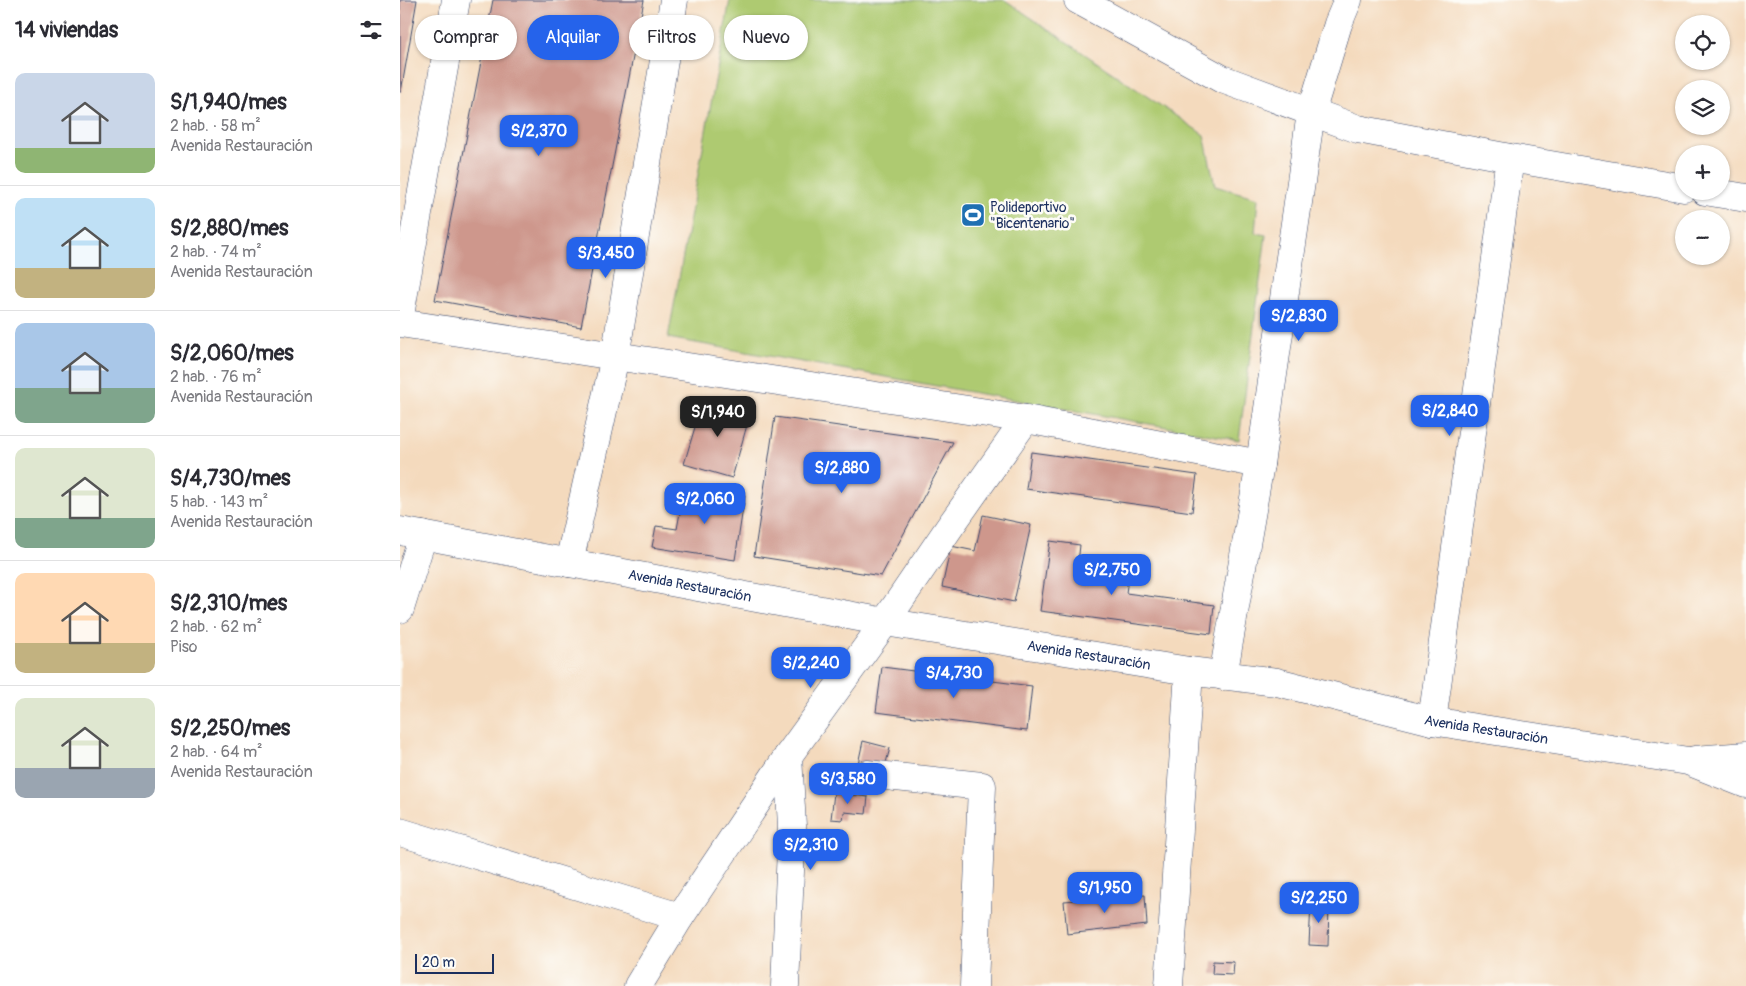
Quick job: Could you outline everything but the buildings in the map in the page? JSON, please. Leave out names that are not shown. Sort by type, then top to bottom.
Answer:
[{"type":"street","points":[[400,315],[456,0]]},
{"type":"street","points":[[569,563],[615,357],[674,0]]},
{"type":"street","points":[[1078,0],[1222,79],[1310,113],[1358,129],[1675,186]]},
{"type":"street","points":[[1223,676],[1260,464],[1310,113],[1338,24],[1348,0]]},
{"type":"street","points":[[1432,721],[1510,158]]},
{"type":"street","points":[[1730,195],[1746,198]]},
{"type":"street","points":[[400,323],[1026,420],[1260,464]]},
{"type":"street","points":[[638,986],[680,917],[788,756],[885,622],[1026,420]]},
{"type":"street","points":[[400,609],[411,533]]},
{"type":"street","name":"Avenida Restauración","points":[[411,533],[885,622],[1223,676],[1277,682],[1432,721],[1688,761],[1746,784]]},
{"type":"street","points":[[1169,986],[1189,670]]},
{"type":"street","points":[[785,986],[792,826],[788,756]]},
{"type":"street","name":"Avenida Restauración","points":[[1688,761],[1746,756]]},
{"type":"street","points":[[867,774],[982,786],[974,986]]},
{"type":"street","points":[[400,832],[680,917]]},
{"type":"green space","name":"Polideportivo \"Bicentenario\"","points":[[730,0],[1005,0],[1204,135],[1215,186],[1258,198],[1255,233],[1266,235],[1239,440],[668,338],[724,33],[724,60],[808,60],[808,15],[727,15]]},
{"type":"place","name":"Polideportivo \"Bicentenario\"","points":[[973,215]]}]
